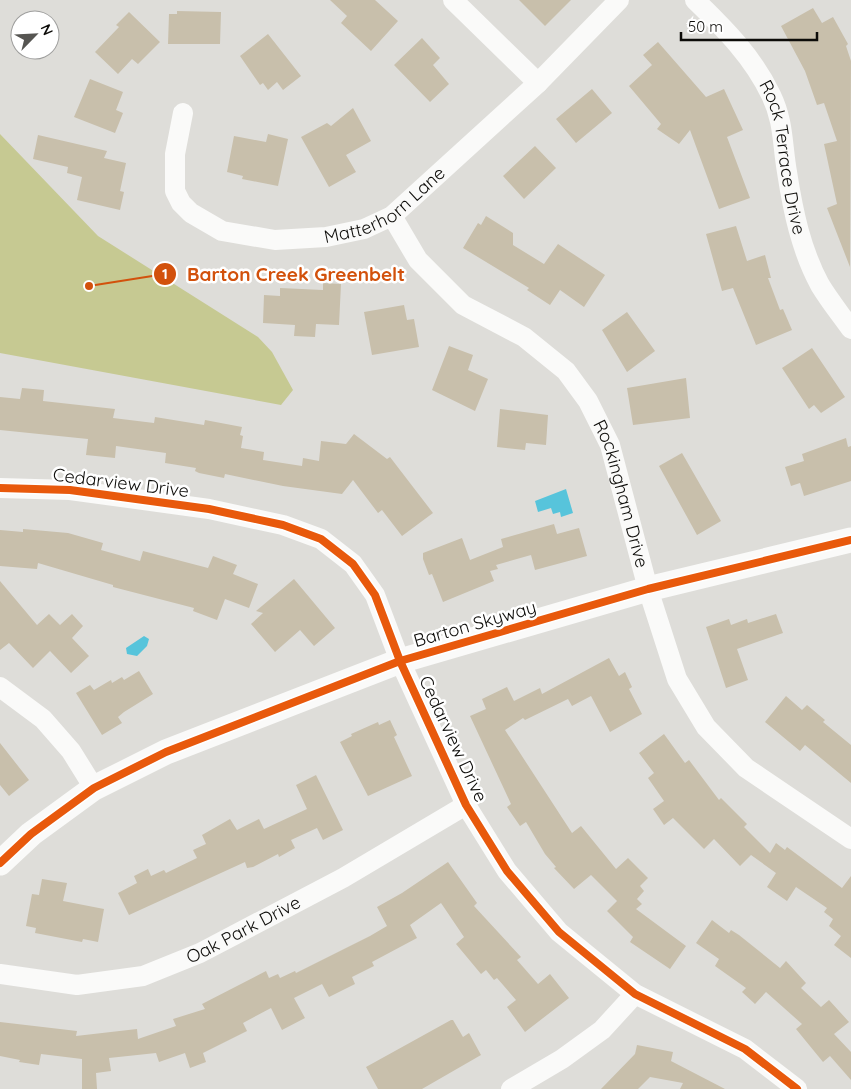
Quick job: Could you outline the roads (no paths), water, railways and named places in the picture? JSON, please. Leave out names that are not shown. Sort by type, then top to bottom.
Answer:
[{"type":"street","points":[[453,0],[538,83]]},
{"type":"street","name":"Matterhorn Lane","points":[[183,113],[175,154],[175,191],[181,203],[191,213],[222,231],[275,240],[326,237],[364,229],[392,216],[538,83],[619,0]]},
{"type":"street","name":"Rock Terrace Drive","points":[[695,0],[751,60],[771,94],[782,126],[796,220],[806,254],[821,286],[851,329]]},
{"type":"street","name":"Rockingham Drive","points":[[392,216],[418,260],[463,305],[524,338],[566,371],[588,401],[610,445],[648,589],[677,679],[706,727],[746,768],[851,839]]},
{"type":"street","name":"Cedarview Drive","points":[[0,488],[70,490],[209,509],[283,526],[321,539],[353,564],[375,595],[400,661],[466,805],[507,871],[559,932],[635,994],[745,1049],[797,1089]]},
{"type":"street","name":"Barton Skyway","points":[[0,863],[31,834],[94,788],[166,752],[400,661],[648,589],[851,540]]},
{"type":"street","points":[[0,687],[42,719],[71,750],[94,788]]},
{"type":"street","name":"Oak Park Drive","points":[[0,974],[78,985],[143,976],[200,953],[343,878],[466,805]]},
{"type":"street","points":[[511,1089],[562,1059],[602,1030],[635,994]]},
{"type":"water","points":[[566,489],[573,513],[561,517],[560,512],[553,514],[551,508],[538,512],[535,501]]},
{"type":"water","points":[[144,636],[149,639],[147,646],[137,656],[127,654],[126,648]]},
{"type":"place","name":"Barton Creek Greenbelt","points":[[89,286]]}]
